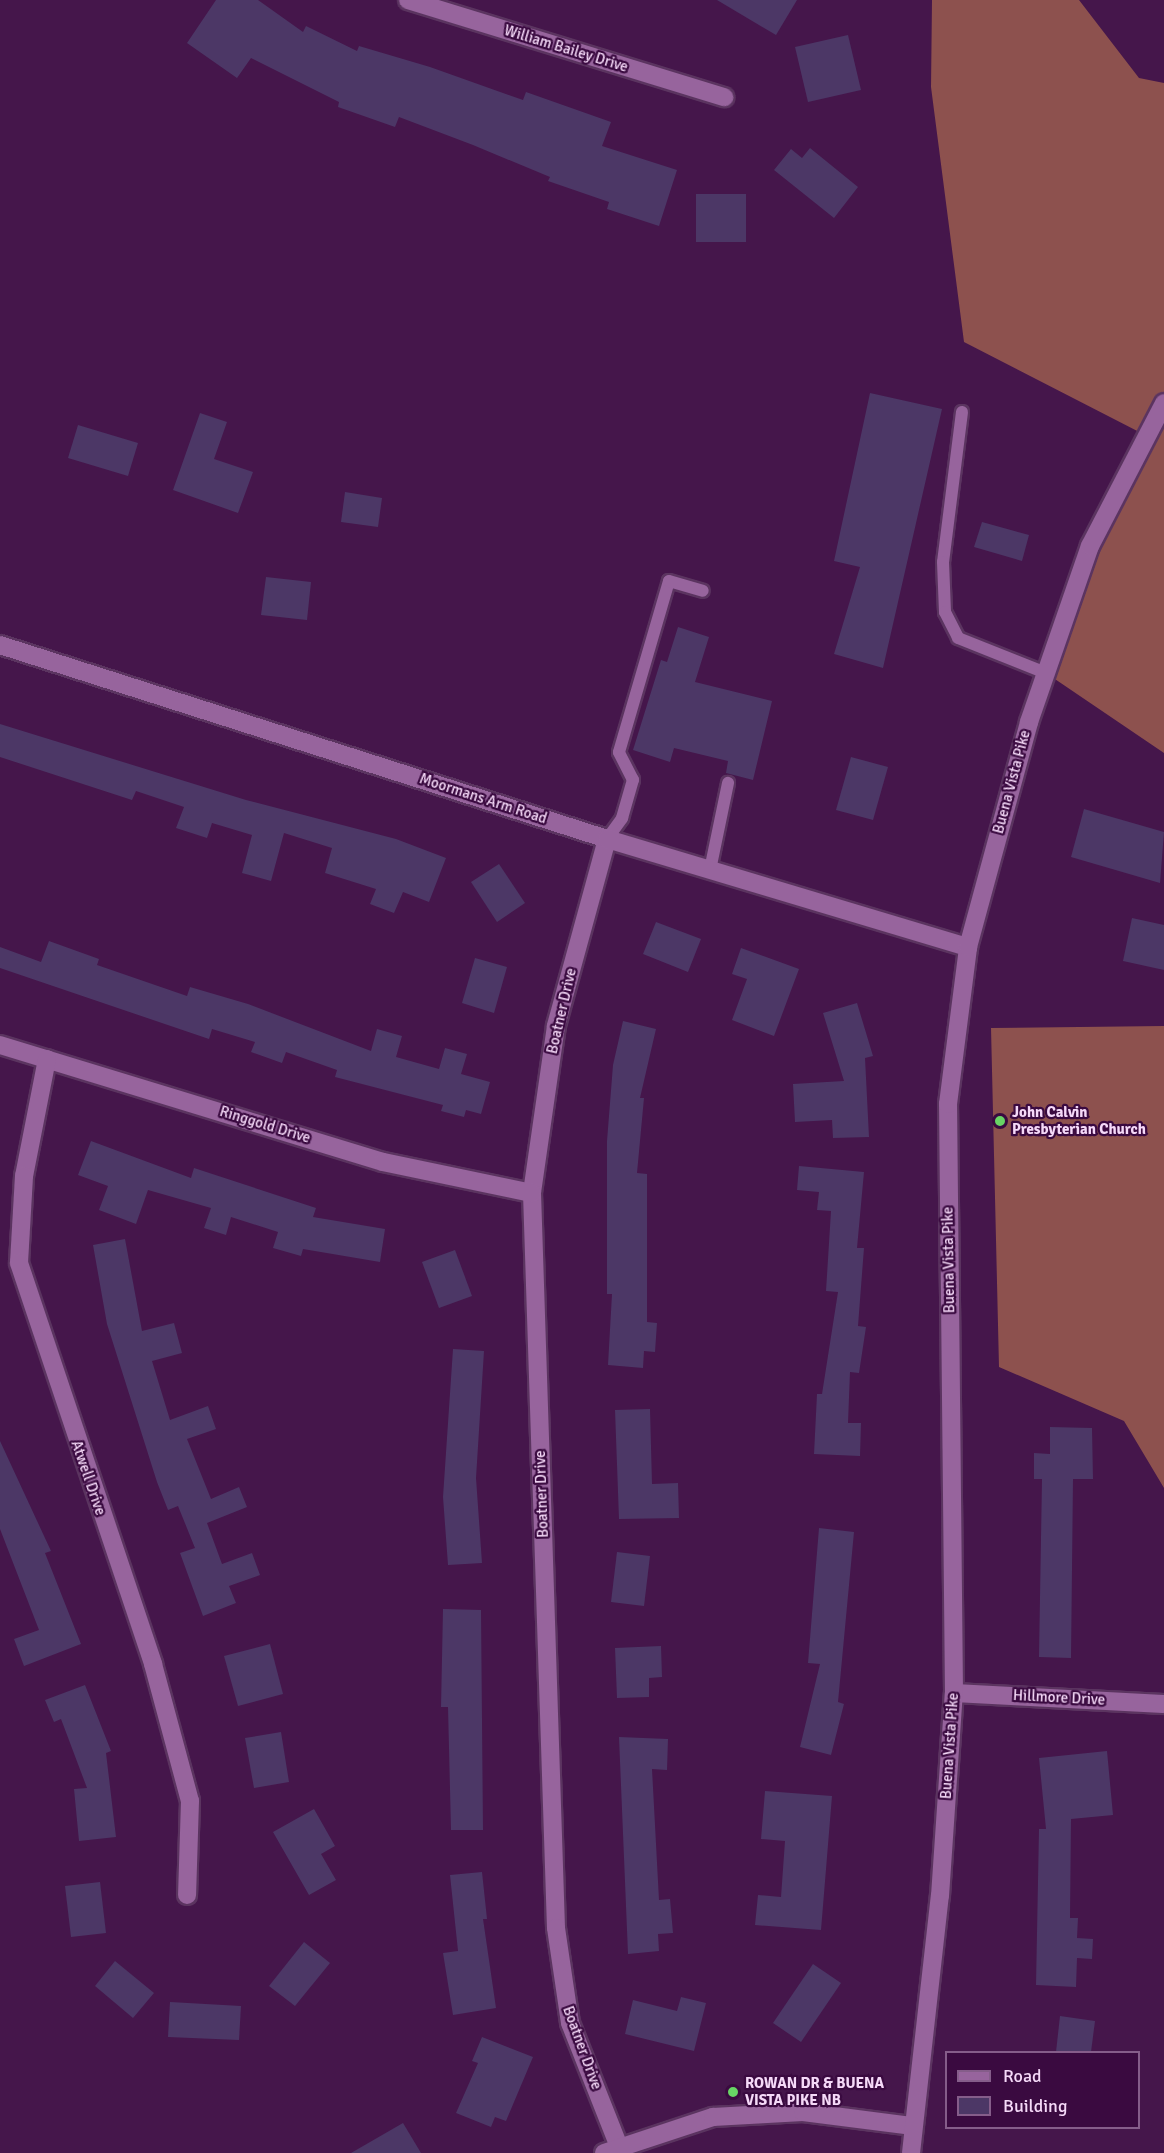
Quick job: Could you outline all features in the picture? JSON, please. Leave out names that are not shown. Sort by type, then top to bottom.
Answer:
[{"type":"street","name":"William Bailey Drive","points":[[408,0],[442,5],[724,98]]},
{"type":"street","name":"Buena Vista Pike","points":[[910,2153],[940,1896],[954,1693],[948,1104],[968,947],[1046,673],[1090,546],[1164,403]]},
{"type":"street","name":"Moormans Arm Road","points":[[0,645],[607,839],[968,947]]},
{"type":"street","name":"Boatner Drive","points":[[607,839],[556,1026],[532,1193],[556,1928],[570,2023],[612,2150]]},
{"type":"street","name":"Ringgold Drive","points":[[0,1045],[393,1165],[532,1193]]},
{"type":"street","name":"Atwell Drive","points":[[47,1059],[24,1176],[18,1263],[153,1664],[184,1778],[190,1801],[187,1895]]},
{"type":"street","name":"Hillmore Drive","points":[[954,1693],[1164,1704]]},
{"type":"street","points":[[612,2150],[713,2117],[803,2112],[913,2126]]},
{"type":"lane","points":[[962,412],[943,562],[945,612],[958,638],[1046,673]]},
{"type":"lane","points":[[607,839],[622,818],[633,780],[619,752],[669,581],[703,591]]},
{"type":"lane","points":[[710,870],[728,783]]},
{"type":"shaded area","points":[[932,0],[1079,0],[1139,78],[1164,83],[1164,753],[1046,673],[1090,546],[1147,436],[964,342],[931,87]]},
{"type":"shaded area","points":[[1164,1026],[1164,1488],[1124,1421],[999,1367],[991,1028]]},
{"type":"building","points":[[216,0],[258,0],[303,32],[306,26],[357,51],[359,46],[430,67],[523,100],[526,92],[611,122],[602,146],[677,170],[659,226],[607,209],[609,202],[548,181],[550,177],[399,117],[395,127],[338,107],[339,102],[251,58],[237,78],[187,43]]},
{"type":"building","points":[[717,0],[797,0],[776,35]]},
{"type":"building","points":[[848,35],[861,90],[808,102],[795,47]]},
{"type":"building","points":[[810,148],[858,187],[834,218],[774,170],[791,149],[802,158]]},
{"type":"building","points":[[696,194],[746,194],[746,242],[696,242]]},
{"type":"building","points":[[870,393],[942,409],[883,668],[834,654],[860,567],[834,561]]},
{"type":"building","points":[[200,413],[227,422],[214,459],[253,472],[238,513],[173,490]]},
{"type":"building","points":[[78,425],[138,443],[128,476],[68,458]]},
{"type":"building","points":[[345,492],[382,498],[378,527],[341,522]]},
{"type":"building","points":[[982,522],[1029,535],[1022,561],[974,547]]},
{"type":"building","points":[[266,577],[311,582],[307,620],[261,615]]},
{"type":"building","points":[[678,627],[709,637],[695,682],[772,701],[753,780],[726,773],[728,761],[674,748],[670,762],[633,750],[661,660],[667,662]]},
{"type":"building","points":[[0,724],[246,800],[396,839],[446,858],[429,902],[403,892],[394,913],[370,904],[376,889],[325,873],[332,848],[284,833],[271,881],[242,873],[252,835],[212,823],[207,838],[176,828],[184,807],[136,791],[132,800],[0,757]]},
{"type":"building","points":[[851,757],[888,767],[873,820],[836,810]]},
{"type":"building","points":[[1084,809],[1164,832],[1160,883],[1071,857]]},
{"type":"building","points":[[499,864],[525,903],[497,922],[471,882]]},
{"type":"building","points":[[1132,918],[1164,925],[1164,970],[1123,961]]},
{"type":"building","points":[[656,922],[701,939],[688,972],[643,954]]},
{"type":"building","points":[[49,941],[99,959],[97,965],[187,996],[190,987],[248,1004],[371,1051],[377,1029],[402,1036],[396,1057],[439,1069],[445,1048],[467,1054],[461,1074],[490,1082],[481,1114],[466,1110],[464,1117],[441,1111],[443,1105],[335,1077],[337,1070],[286,1052],[282,1063],[251,1052],[255,1042],[212,1029],[209,1039],[0,968],[0,947],[41,962]]},
{"type":"building","points":[[741,948],[799,969],[774,1036],[732,1020],[747,979],[732,974]]},
{"type":"building","points":[[475,958],[507,967],[494,1013],[462,1003]]},
{"type":"building","points":[[857,1003],[873,1056],[865,1058],[869,1137],[833,1138],[832,1120],[795,1122],[793,1084],[844,1081],[823,1013]]},
{"type":"building","points":[[623,1021],[656,1029],[640,1098],[644,1098],[637,1173],[647,1174],[647,1322],[657,1323],[655,1352],[644,1351],[643,1368],[608,1365],[612,1294],[607,1294],[607,1141],[613,1065]]},
{"type":"building","points":[[91,1141],[191,1178],[194,1168],[316,1208],[313,1217],[385,1229],[380,1262],[303,1249],[301,1256],[273,1248],[278,1232],[231,1217],[226,1235],[204,1228],[211,1208],[148,1190],[136,1224],[99,1210],[108,1186],[78,1175]]},
{"type":"building","points":[[799,1166],[864,1172],[857,1248],[864,1248],[858,1326],[866,1327],[859,1373],[850,1372],[848,1423],[861,1423],[860,1456],[814,1454],[817,1394],[822,1394],[838,1292],[826,1291],[831,1211],[817,1210],[819,1192],[797,1190]]},
{"type":"building","points":[[125,1239],[142,1331],[174,1323],[182,1353],[152,1361],[170,1420],[208,1406],[216,1429],[187,1439],[211,1499],[239,1487],[247,1507],[207,1523],[222,1564],[252,1553],[260,1575],[229,1586],[236,1603],[203,1616],[180,1553],[195,1548],[178,1506],[168,1510],[157,1482],[107,1324],[93,1245]]},
{"type":"building","points":[[455,1250],[472,1296],[439,1308],[422,1262]]},
{"type":"building","points":[[453,1349],[484,1351],[476,1478],[482,1563],[448,1565],[443,1497]]},
{"type":"building","points":[[650,1409],[652,1484],[678,1483],[679,1518],[619,1519],[615,1410]]},
{"type":"building","points":[[1050,1427],[1092,1428],[1093,1479],[1073,1479],[1071,1658],[1039,1657],[1042,1479],[1034,1479],[1034,1453],[1050,1454]]},
{"type":"building","points":[[0,1441],[51,1551],[45,1553],[81,1644],[24,1666],[14,1639],[39,1630],[0,1529]]},
{"type":"building","points":[[819,1528],[854,1532],[838,1702],[844,1704],[831,1755],[800,1747],[820,1664],[808,1663]]},
{"type":"building","points":[[617,1552],[650,1556],[644,1606],[611,1602]]},
{"type":"building","points":[[443,1609],[481,1610],[483,1830],[451,1830],[448,1707],[441,1707]]},
{"type":"building","points":[[270,1644],[283,1694],[238,1706],[224,1656]]},
{"type":"building","points":[[661,1646],[662,1677],[649,1678],[649,1697],[617,1698],[615,1648]]},
{"type":"building","points":[[85,1685],[111,1751],[106,1753],[116,1837],[79,1841],[74,1789],[87,1788],[61,1719],[54,1722],[45,1700]]},
{"type":"building","points":[[281,1732],[289,1782],[254,1788],[245,1738]]},
{"type":"building","points":[[619,1737],[668,1739],[667,1770],[652,1769],[659,1900],[670,1899],[673,1933],[658,1934],[659,1951],[628,1954]]},
{"type":"building","points":[[1107,1751],[1113,1815],[1071,1819],[1070,1918],[1078,1918],[1077,1938],[1093,1939],[1092,1959],[1077,1958],[1076,1987],[1036,1985],[1039,1829],[1046,1829],[1039,1758]]},
{"type":"building","points":[[765,1791],[832,1796],[821,1930],[755,1925],[758,1895],[781,1897],[785,1841],[761,1839]]},
{"type":"building","points":[[314,1809],[335,1846],[321,1854],[336,1880],[309,1895],[273,1832]]},
{"type":"building","points":[[482,1872],[487,1919],[483,1919],[496,2008],[453,2015],[443,1953],[458,1951],[450,1875]]},
{"type":"building","points":[[100,1882],[106,1933],[71,1937],[65,1886]]},
{"type":"building","points":[[304,1942],[330,1963],[295,2006],[269,1986]]},
{"type":"building","points":[[115,1961],[154,1993],[133,2018],[95,1986]]},
{"type":"building","points":[[813,1964],[841,1983],[801,2042],[773,2023]]},
{"type":"building","points":[[681,1997],[706,2003],[694,2051],[625,2034],[633,2000],[677,2011]]},
{"type":"building","points":[[170,2002],[241,2006],[239,2040],[168,2037]]},
{"type":"building","points":[[1060,2016],[1095,2021],[1091,2051],[1056,2051]]},
{"type":"building","points":[[482,2037],[533,2057],[506,2121],[495,2117],[491,2127],[456,2113],[478,2063],[472,2061]]},
{"type":"building","points":[[403,2123],[421,2153],[351,2153]]},
{"type":"place","name":"John Calvin Presbyterian Church","points":[[1000,1121]]},
{"type":"place","name":"ROWAN DR & BUENA VISTA PIKE NB","points":[[733,2092]]}]
